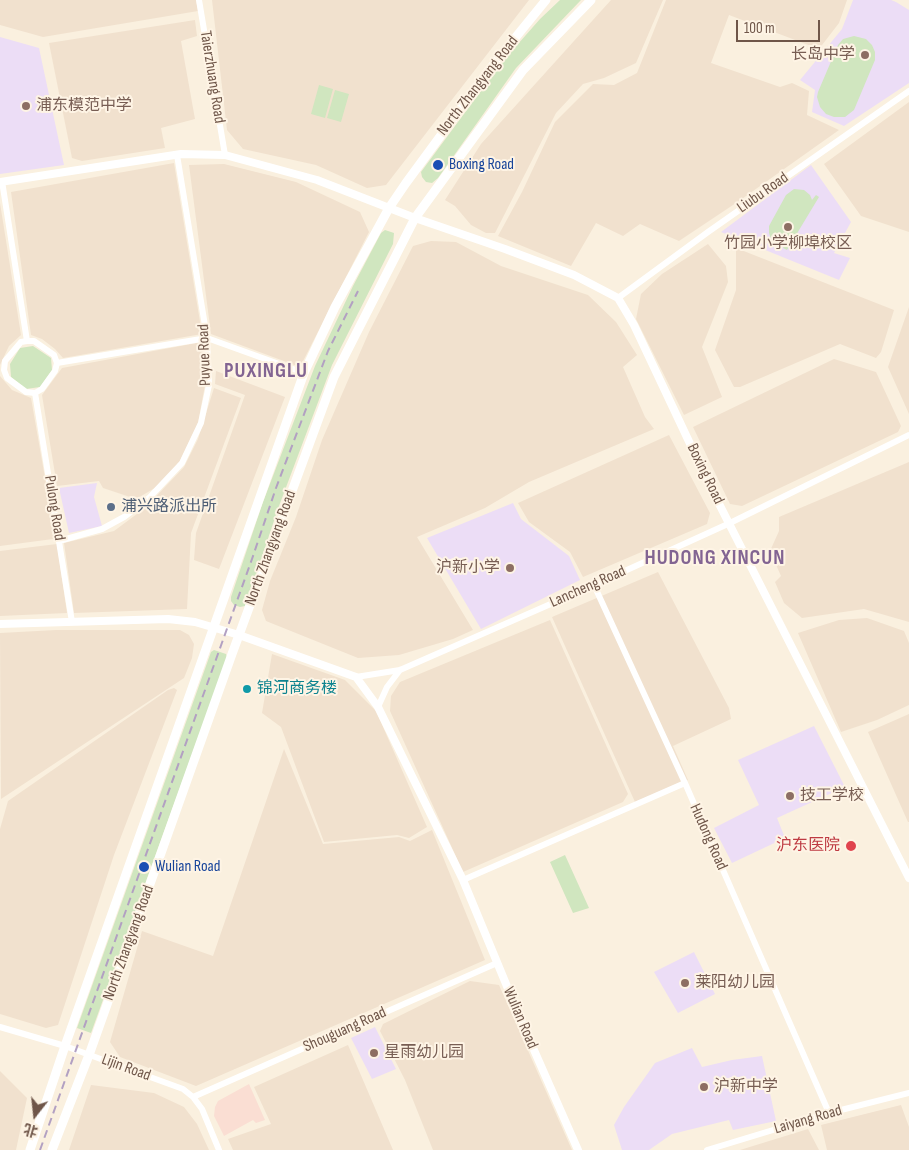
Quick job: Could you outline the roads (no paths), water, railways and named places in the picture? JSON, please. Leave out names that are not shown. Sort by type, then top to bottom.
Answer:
[{"type":"main road","name":"North Zhangyang Road","points":[[30,1150],[65,1046],[304,373],[335,307],[390,208],[445,128],[546,0]]},
{"type":"main road","name":"North Zhangyang Road","points":[[52,1150],[89,1054],[239,635],[334,377],[415,218],[523,70],[591,0]]},
{"type":"street","name":"Taierzhuang Road","points":[[199,0],[225,155]]},
{"type":"street","name":"Liubu Road","points":[[618,298],[708,232],[909,91]]},
{"type":"street","points":[[27,341],[1,181],[177,155],[225,155],[317,180],[415,218],[574,275],[618,298]]},
{"type":"street","name":"Puyue Road","points":[[59,541],[102,529],[124,517],[149,498],[182,463],[201,423],[209,385],[207,338],[177,155]]},
{"type":"street","name":"Boxing Road","points":[[618,298],[634,325],[710,486],[906,865],[909,878]]},
{"type":"street","points":[[57,362],[207,338],[304,373]]},
{"type":"street","points":[[34,340],[54,355],[57,362],[55,371],[42,389],[35,393],[26,392],[7,378],[2,370],[6,361],[21,342],[27,341],[34,340]]},
{"type":"street","name":"Pulong Road","points":[[35,393],[72,622]]},
{"type":"street","name":"Lancheng Road","points":[[356,677],[400,670],[730,523],[909,436]]},
{"type":"street","points":[[594,585],[685,783]]},
{"type":"street","points":[[0,624],[168,619],[195,622],[239,635],[356,677]]},
{"type":"street","points":[[378,707],[387,687],[400,670]]},
{"type":"street","name":"Wulian Road","points":[[356,677],[378,707],[463,880],[578,1150]]},
{"type":"street","name":"Hudong Road","points":[[463,880],[685,783],[829,1113]]},
{"type":"street","name":"Shouguang Road","points":[[193,1097],[497,963]]},
{"type":"street","name":"Lijin Road","points":[[0,1027],[89,1054],[183,1089],[193,1097],[202,1109],[219,1150]]},
{"type":"street","name":"Laiyang Road","points":[[707,1150],[829,1113],[909,1093]]},
{"type":"railway","points":[[40,1150],[276,488],[328,351],[358,291]]},
{"type":"place","name":"长岛中学","points":[[865,55]]},
{"type":"place","name":"浦东模范中学","points":[[26,106]]},
{"type":"place","name":"Boxing Road","points":[[438,165]]},
{"type":"place","name":"竹园小学柳埠校区","points":[[788,227]]},
{"type":"place","name":"浦兴路派出所","points":[[111,507]]},
{"type":"place","name":"沪新小学","points":[[510,568]]},
{"type":"place","name":"锦河商务楼","points":[[247,689]]},
{"type":"place","name":"技工学校","points":[[790,796]]},
{"type":"place","name":"沪东医院","points":[[851,846]]},
{"type":"place","name":"Wulian Road","points":[[144,867]]},
{"type":"place","name":"莱阳幼儿园","points":[[685,983]]},
{"type":"place","name":"星雨幼儿园","points":[[374,1053]]},
{"type":"place","name":"沪新中学","points":[[704,1087]]},
{"type":"district","name":"PUXINGLU","points":[[266,372]]},
{"type":"district","name":"HUDONG XINCUN","points":[[715,559]]}]
